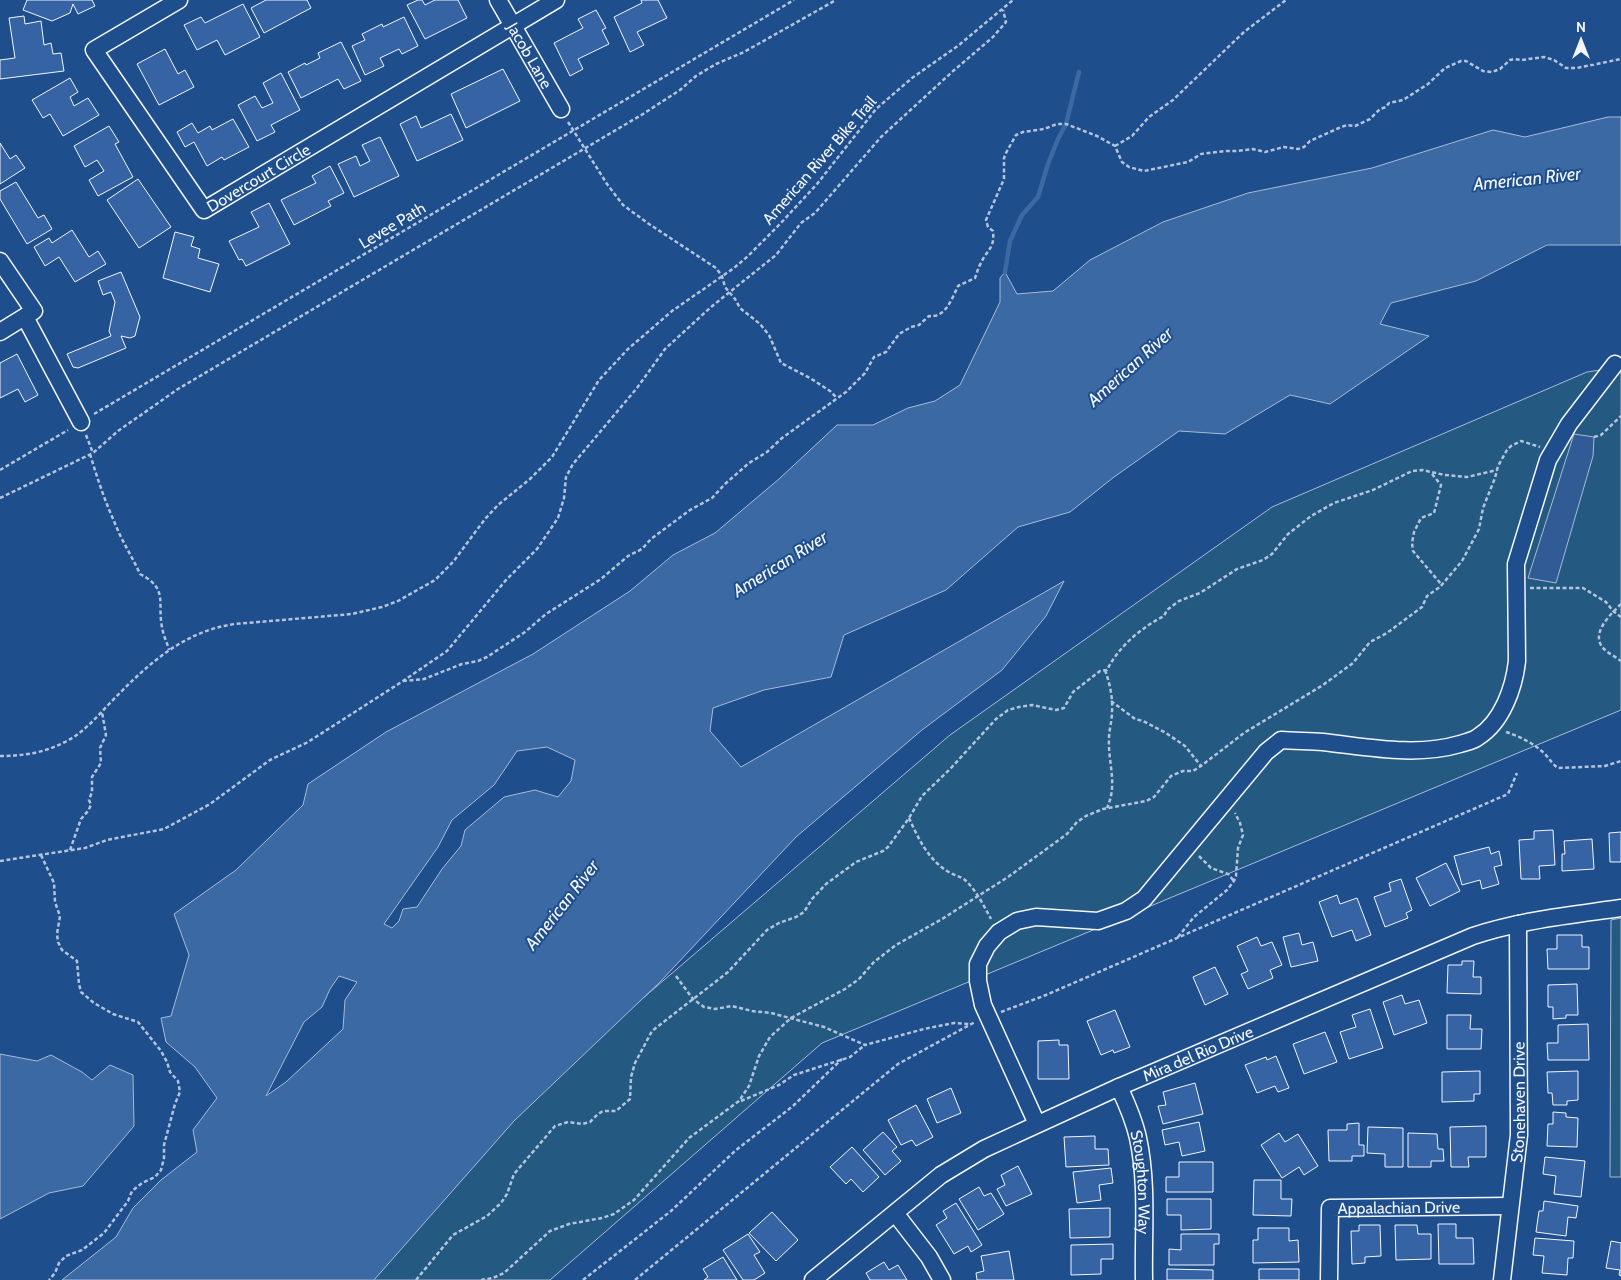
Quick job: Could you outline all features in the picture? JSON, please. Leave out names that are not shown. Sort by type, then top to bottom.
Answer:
[{"type":"street","name":"Dovercourt Circle","points":[[179,0],[94,50],[204,210],[513,26]]},
{"type":"street","name":"Jacob Lane","points":[[498,0],[561,110]]},
{"type":"street","points":[[513,26],[556,0]]},
{"type":"street","points":[[0,260],[34,311],[0,332]]},
{"type":"street","points":[[25,317],[81,422]]},
{"type":"street","points":[[1037,1124],[982,1005],[978,981],[978,964],[988,946],[999,932],[1017,921],[1058,917],[1077,921],[1098,921],[1126,911],[1144,899],[1266,752],[1281,740],[1396,750],[1432,750],[1476,739],[1492,726],[1501,713],[1516,675],[1516,564],[1548,460],[1569,424],[1615,364]]},
{"type":"street","name":"Mira del Rio Drive","points":[[813,1280],[958,1164],[984,1149],[1037,1124],[1119,1087],[1473,936],[1496,928],[1621,908]]},
{"type":"street","name":"Stonehaven Drive","points":[[1502,1280],[1519,1135],[1518,924]]},
{"type":"street","name":"Stoughton Way","points":[[1119,1087],[1133,1119],[1142,1155],[1144,1280]]},
{"type":"street","name":"Appalachian Drive","points":[[1329,1280],[1330,1208],[1510,1206]]},
{"type":"street","points":[[895,1213],[929,1257],[942,1280]]},
{"type":"path","name":"Levee Path","points":[[0,470],[794,0]]},
{"type":"path","points":[[0,498],[90,454],[178,389],[643,114],[716,64],[744,52],[836,0]]},
{"type":"path","name":"American River Bike Trail","points":[[0,756],[29,755],[64,743],[81,732],[135,678],[169,650],[189,638],[218,626],[352,614],[398,601],[435,580],[453,562],[485,518],[552,457],[599,380],[614,364],[646,332],[672,311],[748,256],[817,184],[880,105],[912,78],[959,45],[1014,0]]},
{"type":"path","points":[[1115,146],[1132,136],[1149,117],[1173,100],[1244,32],[1286,0]]},
{"type":"path","points":[[0,861],[85,848],[107,840],[164,829],[210,804],[270,760],[308,742],[447,651],[506,580],[537,549],[558,518],[564,498],[566,477],[573,464],[636,388],[665,349],[705,312],[776,255],[801,223],[815,213],[894,124],[993,37],[1006,22],[1003,10]]},
{"type":"path","points":[[403,681],[424,679],[462,664],[478,661],[525,632],[546,614],[552,612],[601,578],[628,556],[642,548],[690,510],[712,498],[749,463],[767,452],[782,438],[856,383],[865,373],[874,357],[886,352],[899,334],[922,323],[929,316],[934,317],[950,305],[958,286],[975,278],[981,261],[992,248],[993,231],[988,227],[986,220],[1004,179],[1004,158],[1016,135],[1057,124],[1066,124],[1097,136],[1115,146],[1122,162],[1129,167],[1144,171],[1188,162],[1200,154],[1253,149],[1265,152],[1284,147],[1298,149],[1310,141],[1339,128],[1355,126],[1370,119],[1380,108],[1403,100],[1428,84],[1445,68],[1461,61],[1466,61],[1483,71],[1492,72],[1514,59],[1522,60],[1544,57],[1554,60],[1566,68],[1576,68],[1621,59]]},
{"type":"path","points":[[561,110],[584,148],[623,205],[716,268],[722,276],[725,287],[740,308],[760,324],[768,335],[781,363],[810,378],[837,398]]},
{"type":"path","points":[[1594,437],[1601,435],[1621,416]]},
{"type":"path","points":[[739,1101],[749,1086],[759,1056],[770,1037],[791,1018],[860,979],[874,962],[896,945],[921,932],[1008,877],[1063,838],[1077,822],[1086,816],[1108,808],[1146,801],[1154,797],[1172,776],[1177,773],[1193,771],[1244,733],[1353,663],[1370,642],[1387,633],[1422,607],[1427,596],[1442,585],[1462,561],[1479,529],[1482,512],[1496,478],[1497,470],[1507,450],[1515,443],[1525,441],[1553,451]]},
{"type":"path","points":[[90,454],[99,484],[126,548],[140,574],[152,580],[161,598],[162,628],[169,650]]},
{"type":"path","points":[[416,1280],[453,1235],[488,1216],[501,1203],[507,1194],[514,1174],[555,1126],[568,1122],[582,1124],[590,1122],[598,1114],[616,1111],[624,1105],[630,1099],[631,1077],[635,1063],[652,1031],[728,972],[767,930],[779,923],[796,918],[804,912],[820,889],[826,884],[856,862],[888,847],[922,796],[951,768],[996,719],[1008,710],[1019,706],[1037,706],[1056,710],[1064,708],[1073,692],[1100,672],[1108,670],[1118,651],[1128,641],[1164,616],[1167,610],[1179,601],[1200,593],[1237,569],[1263,560],[1272,554],[1288,534],[1322,509],[1334,503],[1373,490],[1412,471],[1422,470],[1431,473],[1467,477],[1497,470]]},
{"type":"path","points":[[1431,473],[1441,485],[1439,500],[1434,512],[1421,518],[1416,525],[1412,543],[1413,551],[1442,585]]},
{"type":"path","points":[[1516,591],[1533,588],[1583,588],[1606,602],[1613,612],[1621,617]]},
{"type":"path","points":[[1621,604],[1604,623],[1599,635],[1605,650],[1621,661]]},
{"type":"path","points":[[1105,670],[1112,692],[1109,740],[1113,795],[1108,808]]},
{"type":"path","points":[[1112,701],[1135,719],[1166,733],[1185,746],[1201,766]]},
{"type":"path","points":[[70,850],[81,819],[91,806],[89,800],[92,792],[92,777],[101,763],[100,748],[106,735],[102,712]]},
{"type":"path","points":[[1492,726],[1522,738],[1544,753],[1558,768],[1605,766],[1621,761]]},
{"type":"path","points":[[635,1280],[898,1064],[970,1024],[1046,995],[1508,794],[1518,773]]},
{"type":"path","points":[[1177,938],[1194,918],[1227,890],[1236,876],[1238,848],[1242,836],[1237,818],[1224,802]]},
{"type":"path","points":[[909,818],[918,840],[924,848],[947,871],[963,878],[977,896],[999,932]]},
{"type":"path","points":[[1189,844],[1211,868],[1228,874],[1234,881]]},
{"type":"path","points":[[41,855],[54,883],[54,902],[60,916],[57,934],[58,942],[62,950],[77,960],[81,992],[94,1003],[113,1014],[138,1022],[161,1051],[170,1072],[178,1081],[180,1092],[164,1145],[164,1158],[161,1170],[132,1191],[128,1201],[104,1233],[82,1250],[66,1256],[58,1263],[56,1273],[49,1280]]},
{"type":"path","points":[[676,976],[693,998],[709,1009],[732,1006],[771,1013],[824,1027],[865,1045]]},
{"type":"path","points":[[481,1280],[493,1278],[504,1273],[550,1231],[569,1224],[608,1216],[626,1205],[646,1187],[689,1138],[739,1101],[779,1085],[794,1075],[842,1060],[856,1053],[865,1045],[954,1023],[970,1024]]},
{"type":"path","points":[[583,1280],[672,1211],[736,1150],[793,1106],[842,1060]]},
{"type":"shaded area","points":[[1621,367],[1621,710],[822,1043],[550,1280],[314,1280],[950,735],[1272,507],[1587,372]]},
{"type":"shaded area","points":[[1574,434],[1594,437],[1593,456],[1556,583],[1528,578]]},
{"type":"shaded area","points":[[1621,918],[1621,1177],[1610,1177],[1611,920]]},
{"type":"water","name":"American River","points":[[1608,117],[1621,117],[1621,245],[1547,245],[1476,281],[1391,303],[1380,324],[1429,336],[1330,404],[1290,395],[1225,434],[1179,431],[1114,477],[1070,512],[1018,527],[946,590],[844,635],[831,677],[764,690],[713,708],[710,731],[741,767],[1064,581],[1046,616],[1002,670],[922,730],[796,837],[660,982],[514,1121],[374,1280],[62,1280],[116,1237],[133,1208],[161,1180],[197,1152],[193,1130],[217,1098],[195,1067],[166,1042],[161,1018],[171,1016],[189,955],[174,914],[236,870],[303,805],[308,784],[386,732],[533,654],[630,591],[673,555],[715,533],[779,479],[837,425],[873,425],[908,408],[935,401],[960,385],[1000,302],[1000,278],[1005,272],[1017,294],[1053,291],[1090,260],[1163,222],[1248,193],[1372,168],[1493,130],[1525,137]],"holes":[[[547,747],[575,760],[571,781],[558,797],[535,790],[504,797],[465,830],[461,846],[442,869],[417,907],[403,909],[399,921],[392,928],[384,924],[438,847],[452,820],[494,785],[517,751]],[[339,976],[357,982],[345,1000],[343,1029],[286,1082],[266,1096],[304,1022],[322,1007],[330,989]]]},
{"type":"water","points":[[0,1054],[37,1061],[51,1055],[82,1072],[92,1080],[110,1065],[133,1075],[134,1126],[83,1186],[49,1193],[0,1219]]},
{"type":"building","points":[[27,0],[92,0],[95,6],[78,14],[73,4],[70,13],[52,21],[23,10]]},
{"type":"building","points":[[266,0],[307,0],[311,8],[264,33],[251,8]]},
{"type":"building","points":[[422,0],[425,5],[435,0],[458,0],[467,18],[425,39],[407,5]]},
{"type":"building","points":[[641,0],[658,0],[667,18],[637,32],[644,45],[630,52],[614,17],[642,3]]},
{"type":"building","points":[[243,4],[260,37],[225,55],[217,40],[197,50],[184,25],[201,17],[205,23]]},
{"type":"building","points":[[596,10],[606,28],[602,30],[609,44],[578,59],[583,69],[570,76],[554,43],[583,28],[578,19]]},
{"type":"building","points":[[24,16],[25,24],[41,21],[44,45],[51,43],[53,54],[61,53],[64,71],[0,79],[0,60],[15,58],[9,18]]},
{"type":"building","points":[[404,17],[418,46],[402,54],[399,49],[380,58],[384,66],[365,75],[352,46],[365,40],[362,34],[382,24],[383,27]]},
{"type":"building","points":[[341,42],[361,81],[344,89],[338,79],[301,98],[288,72],[320,58],[318,53]]},
{"type":"building","points":[[165,49],[178,74],[185,70],[194,87],[159,105],[137,64]]},
{"type":"building","points":[[503,69],[520,101],[466,128],[451,94]]},
{"type":"building","points":[[281,73],[300,110],[271,125],[275,132],[257,141],[238,105],[255,96],[262,108],[273,103],[263,83]]},
{"type":"building","points":[[70,78],[78,92],[70,97],[74,106],[88,98],[99,115],[63,136],[50,114],[43,118],[32,100]]},
{"type":"building","points":[[451,114],[463,140],[417,161],[400,124],[416,116],[421,128]]},
{"type":"building","points":[[233,119],[249,147],[224,160],[222,157],[207,166],[194,142],[185,147],[177,132],[192,123],[198,133],[210,126],[212,130]]},
{"type":"building","points":[[109,126],[119,142],[115,144],[133,177],[98,196],[89,180],[104,171],[97,160],[85,167],[74,146]]},
{"type":"building","points":[[380,137],[399,176],[354,197],[338,164],[356,156],[360,166],[370,161],[362,145]]},
{"type":"building","points":[[0,143],[10,159],[16,155],[25,168],[0,184]]},
{"type":"building","points":[[330,166],[344,193],[328,201],[331,206],[294,225],[281,200],[316,183],[312,176]]},
{"type":"building","points":[[138,179],[171,227],[139,248],[107,200]]},
{"type":"building","points":[[16,182],[38,218],[44,215],[52,229],[27,244],[0,199],[0,191]]},
{"type":"building","points":[[269,203],[290,244],[246,266],[242,259],[239,260],[229,241],[259,227],[251,212]]},
{"type":"building","points":[[72,230],[89,257],[98,251],[106,264],[75,282],[59,257],[45,266],[34,247],[49,238],[52,243]]},
{"type":"building","points":[[175,232],[194,237],[191,246],[200,249],[198,258],[219,264],[210,292],[163,278]]},
{"type":"building","points":[[121,272],[140,317],[135,336],[130,338],[121,336],[126,348],[78,368],[73,367],[67,354],[111,336],[109,331],[115,302],[111,292],[103,295],[98,281]]},
{"type":"building","points":[[17,354],[38,395],[25,402],[18,389],[0,398],[0,363]]},
{"type":"building","points":[[1553,830],[1555,865],[1539,866],[1540,879],[1521,879],[1519,840],[1534,839],[1534,831]]},
{"type":"building","points":[[1621,832],[1621,862],[1610,862],[1609,833]]},
{"type":"building","points":[[1592,839],[1594,869],[1562,871],[1562,854],[1565,854],[1564,841]]},
{"type":"building","points":[[1489,847],[1491,854],[1499,851],[1502,865],[1494,867],[1499,884],[1482,889],[1480,880],[1462,885],[1454,856]]},
{"type":"building","points":[[1446,863],[1460,891],[1430,906],[1416,878]]},
{"type":"building","points":[[1401,879],[1412,910],[1406,913],[1408,918],[1385,927],[1374,897],[1391,891],[1389,883]]},
{"type":"building","points":[[1337,895],[1340,904],[1357,898],[1371,935],[1356,941],[1352,930],[1332,937],[1319,902]]},
{"type":"building","points":[[1299,933],[1302,945],[1313,942],[1318,961],[1291,967],[1283,937]]},
{"type":"building","points":[[1557,935],[1582,935],[1582,947],[1589,947],[1589,969],[1548,969],[1547,949],[1557,949]]},
{"type":"building","points":[[1257,937],[1261,946],[1272,942],[1282,965],[1270,970],[1273,978],[1248,989],[1241,974],[1248,971],[1237,946]]},
{"type":"building","points":[[1462,961],[1474,961],[1473,977],[1481,977],[1481,994],[1447,993],[1448,965],[1462,965]]},
{"type":"building","points":[[1215,967],[1228,994],[1205,1005],[1193,977]]},
{"type":"building","points":[[1577,984],[1578,1015],[1566,1015],[1566,1018],[1553,1019],[1553,1007],[1548,1007],[1548,985]]},
{"type":"building","points":[[1402,995],[1405,1004],[1419,1000],[1427,1023],[1394,1035],[1383,1002]]},
{"type":"building","points":[[1370,1009],[1383,1048],[1349,1059],[1340,1032],[1356,1027],[1352,1015]]},
{"type":"building","points":[[1115,1010],[1130,1047],[1114,1053],[1113,1050],[1101,1055],[1087,1021]]},
{"type":"building","points":[[1447,1015],[1471,1015],[1470,1029],[1482,1029],[1481,1049],[1447,1049]]},
{"type":"building","points":[[1588,1024],[1589,1060],[1548,1060],[1547,1043],[1558,1043],[1558,1025]]},
{"type":"building","points":[[1325,1032],[1337,1062],[1304,1074],[1293,1044]]},
{"type":"building","points":[[1059,1040],[1059,1045],[1068,1045],[1069,1079],[1038,1079],[1038,1041]]},
{"type":"building","points":[[1276,1056],[1289,1088],[1278,1092],[1275,1086],[1257,1093],[1245,1065],[1266,1057],[1267,1060]]},
{"type":"building","points":[[1480,1071],[1480,1094],[1474,1094],[1474,1101],[1442,1102],[1442,1072]]},
{"type":"building","points":[[1578,1071],[1578,1100],[1567,1101],[1567,1105],[1553,1105],[1552,1093],[1548,1093],[1547,1072]]},
{"type":"building","points":[[1195,1083],[1203,1114],[1163,1124],[1158,1106],[1166,1105],[1163,1092]]},
{"type":"building","points":[[951,1088],[961,1113],[937,1123],[927,1099]]},
{"type":"building","points":[[916,1105],[933,1137],[916,1146],[912,1140],[901,1145],[888,1120]]},
{"type":"building","points":[[1553,1112],[1566,1113],[1566,1117],[1578,1118],[1577,1147],[1547,1146],[1548,1124],[1553,1124]]},
{"type":"building","points":[[1199,1122],[1205,1151],[1182,1156],[1179,1142],[1165,1145],[1162,1130]]},
{"type":"building","points":[[1359,1123],[1359,1145],[1364,1145],[1364,1156],[1352,1156],[1352,1161],[1329,1161],[1328,1130],[1347,1130],[1347,1124]]},
{"type":"building","points":[[1486,1126],[1486,1157],[1468,1157],[1469,1167],[1451,1167],[1450,1127]]},
{"type":"building","points":[[1368,1127],[1403,1128],[1403,1167],[1385,1167],[1385,1154],[1367,1153]]},
{"type":"building","points":[[883,1132],[897,1147],[892,1151],[901,1161],[885,1175],[863,1150]]},
{"type":"building","points":[[1279,1133],[1285,1142],[1298,1134],[1318,1166],[1304,1175],[1299,1167],[1282,1178],[1261,1145]]},
{"type":"building","points":[[1408,1133],[1437,1134],[1438,1149],[1443,1149],[1444,1161],[1431,1161],[1431,1167],[1408,1167]]},
{"type":"building","points":[[1095,1136],[1095,1149],[1108,1149],[1109,1165],[1066,1167],[1064,1137]]},
{"type":"building","points":[[852,1147],[879,1177],[863,1192],[851,1179],[846,1184],[830,1167]]},
{"type":"building","points":[[1545,1157],[1585,1161],[1581,1197],[1554,1194],[1556,1176],[1543,1174]]},
{"type":"building","points":[[1179,1162],[1213,1162],[1213,1192],[1166,1192],[1166,1177],[1179,1177]]},
{"type":"building","points":[[1018,1166],[1032,1194],[1006,1206],[997,1189],[1005,1185],[1001,1175]]},
{"type":"building","points":[[1111,1168],[1113,1183],[1099,1185],[1101,1200],[1077,1203],[1073,1172]]},
{"type":"building","points":[[1254,1180],[1281,1180],[1281,1199],[1292,1199],[1291,1216],[1253,1215]]},
{"type":"building","points":[[979,1187],[984,1196],[991,1193],[1004,1214],[978,1230],[959,1199]]},
{"type":"building","points":[[1167,1199],[1211,1199],[1211,1229],[1181,1230],[1181,1215],[1167,1215]]},
{"type":"building","points":[[1544,1201],[1578,1206],[1576,1218],[1568,1217],[1566,1236],[1536,1232],[1539,1211],[1543,1211]]},
{"type":"building","points":[[956,1203],[982,1245],[971,1252],[968,1246],[954,1254],[936,1225],[947,1218],[943,1211]]},
{"type":"building","points":[[1110,1208],[1110,1237],[1070,1238],[1069,1209]]},
{"type":"building","points":[[772,1212],[798,1240],[776,1261],[749,1233]]},
{"type":"building","points":[[1438,1224],[1456,1224],[1456,1238],[1473,1238],[1474,1264],[1439,1264]]},
{"type":"building","points":[[1359,1225],[1380,1225],[1381,1256],[1365,1257],[1365,1263],[1352,1264],[1351,1231],[1359,1231]]},
{"type":"building","points":[[1395,1225],[1417,1225],[1418,1234],[1431,1234],[1431,1259],[1396,1260]]},
{"type":"building","points":[[1258,1228],[1289,1228],[1289,1241],[1298,1240],[1299,1262],[1253,1263],[1253,1240],[1258,1240]]},
{"type":"building","points":[[748,1234],[760,1252],[754,1255],[765,1273],[754,1280],[743,1280],[723,1250]]},
{"type":"building","points":[[1181,1234],[1219,1234],[1219,1244],[1214,1244],[1214,1265],[1169,1265],[1169,1249],[1181,1250]]},
{"type":"building","points":[[1535,1238],[1574,1241],[1573,1258],[1568,1258],[1567,1275],[1542,1273],[1544,1256],[1533,1255]]},
{"type":"building","points":[[1611,1241],[1621,1243],[1621,1276],[1619,1275],[1620,1270],[1606,1268]]},
{"type":"building","points":[[1113,1244],[1113,1259],[1101,1259],[1101,1274],[1071,1275],[1071,1245]]},
{"type":"building","points":[[1009,1251],[1014,1280],[977,1280],[976,1273],[984,1271],[981,1256]]},
{"type":"building","points":[[723,1257],[737,1280],[704,1280],[708,1277],[703,1269]]},
{"type":"building","points":[[884,1262],[889,1270],[898,1265],[907,1280],[870,1280],[866,1273]]},
{"type":"building","points":[[1167,1269],[1213,1270],[1213,1280],[1167,1280]]},
{"type":"building","points":[[1259,1269],[1299,1269],[1299,1280],[1259,1280]]},
{"type":"waterway","points":[[1005,272],[1010,241],[1022,215],[1038,197],[1048,164],[1066,124],[1079,72]]}]
